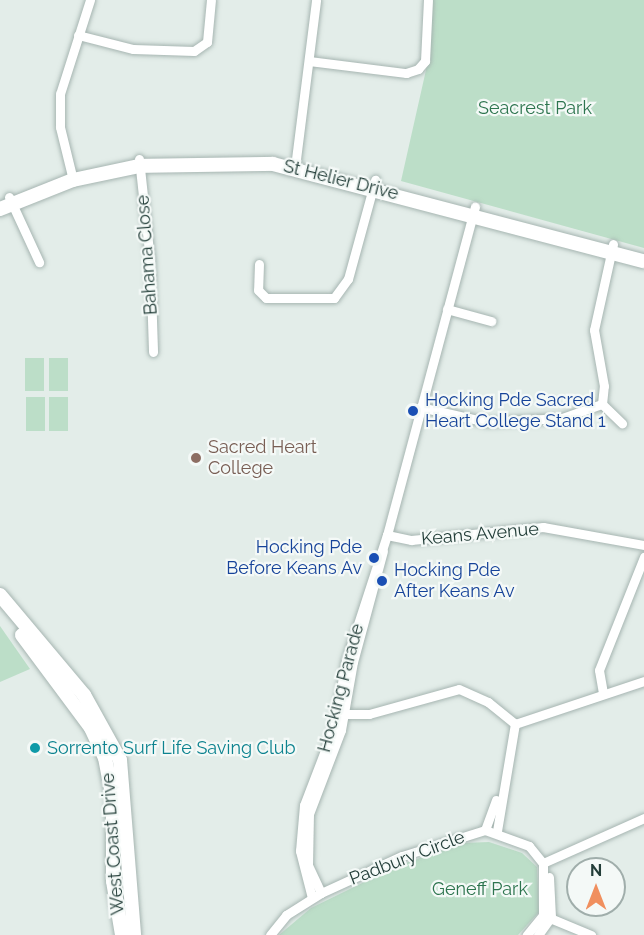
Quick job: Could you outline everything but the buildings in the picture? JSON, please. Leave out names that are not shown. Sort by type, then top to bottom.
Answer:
[{"type":"main road","name":"St Helier Drive","points":[[5,203],[72,177],[139,162],[214,153],[295,163],[612,248],[644,261]]},
{"type":"main road","name":"St Helier Drive","points":[[612,248],[644,252]]},
{"type":"main road","name":"West Coast Drive","points":[[0,595],[84,695],[120,760],[134,935]]},
{"type":"main road","name":"West Coast Drive","points":[[0,605],[91,728],[105,758],[113,799],[113,882],[122,935]]},
{"type":"street","points":[[72,177],[59,113],[63,76],[90,0]]},
{"type":"street","points":[[78,35],[133,49],[194,51],[209,35],[212,0]]},
{"type":"street","points":[[295,163],[316,0]]},
{"type":"street","points":[[309,62],[406,73],[418,69],[425,61],[428,0]]},
{"type":"street","name":"Bahama Close","points":[[139,162],[150,260],[153,352]]},
{"type":"street","points":[[259,264],[258,290],[270,300],[334,298],[348,279],[374,184]]},
{"type":"street","points":[[5,203],[39,262]]},
{"type":"street","name":"Hocking Parade","points":[[316,896],[310,875],[307,830],[315,790],[341,714],[351,645],[387,535],[474,210]]},
{"type":"street","points":[[602,404],[605,393],[594,330],[612,248]]},
{"type":"street","points":[[447,309],[491,321]]},
{"type":"street","points":[[420,408],[487,422],[562,418],[602,404]]},
{"type":"street","points":[[602,404],[622,423]]},
{"type":"street","name":"Keans Avenue","points":[[387,535],[411,540],[543,527],[644,544]]},
{"type":"street","points":[[603,693],[599,670],[644,557]]},
{"type":"street","points":[[515,724],[644,681]]},
{"type":"street","points":[[341,714],[369,714],[459,689],[488,702],[515,724]]},
{"type":"street","points":[[496,831],[500,790],[515,724]]},
{"type":"street","points":[[485,830],[500,790]]},
{"type":"street","points":[[538,935],[547,916],[544,867],[644,818]]},
{"type":"street","name":"Padbury Circle","points":[[270,935],[286,915],[316,896],[402,856],[485,830],[496,831],[529,846],[544,867]]},
{"type":"street","points":[[527,935],[547,916]]},
{"type":"street","points":[[547,916],[591,935]]},
{"type":"green space","name":"Seacrest Park","points":[[432,0],[644,0],[644,248],[401,181],[426,70]]},
{"type":"green space","points":[[25,358],[44,358],[44,391],[25,391]]},
{"type":"green space","points":[[49,358],[68,358],[68,391],[49,391]]},
{"type":"green space","points":[[26,397],[45,397],[45,431],[26,431]]},
{"type":"green space","points":[[49,397],[68,397],[68,431],[49,431]]},
{"type":"green space","points":[[0,626],[30,669],[0,682]]},
{"type":"green space","name":"Geneff Park","points":[[489,842],[522,853],[537,867],[539,912],[518,935],[279,935],[311,908],[397,866],[463,843]]},
{"type":"place","name":"Hocking Pde Sacred Heart College Stand 1","points":[[413,411]]},
{"type":"place","name":"Sacred Heart College","points":[[196,458]]},
{"type":"place","name":"Hocking Pde Before Keans Av","points":[[374,558]]},
{"type":"place","name":"Hocking Pde After Keans Av","points":[[382,581]]},
{"type":"place","name":"Sorrento Surf Life Saving Club","points":[[35,748]]}]
